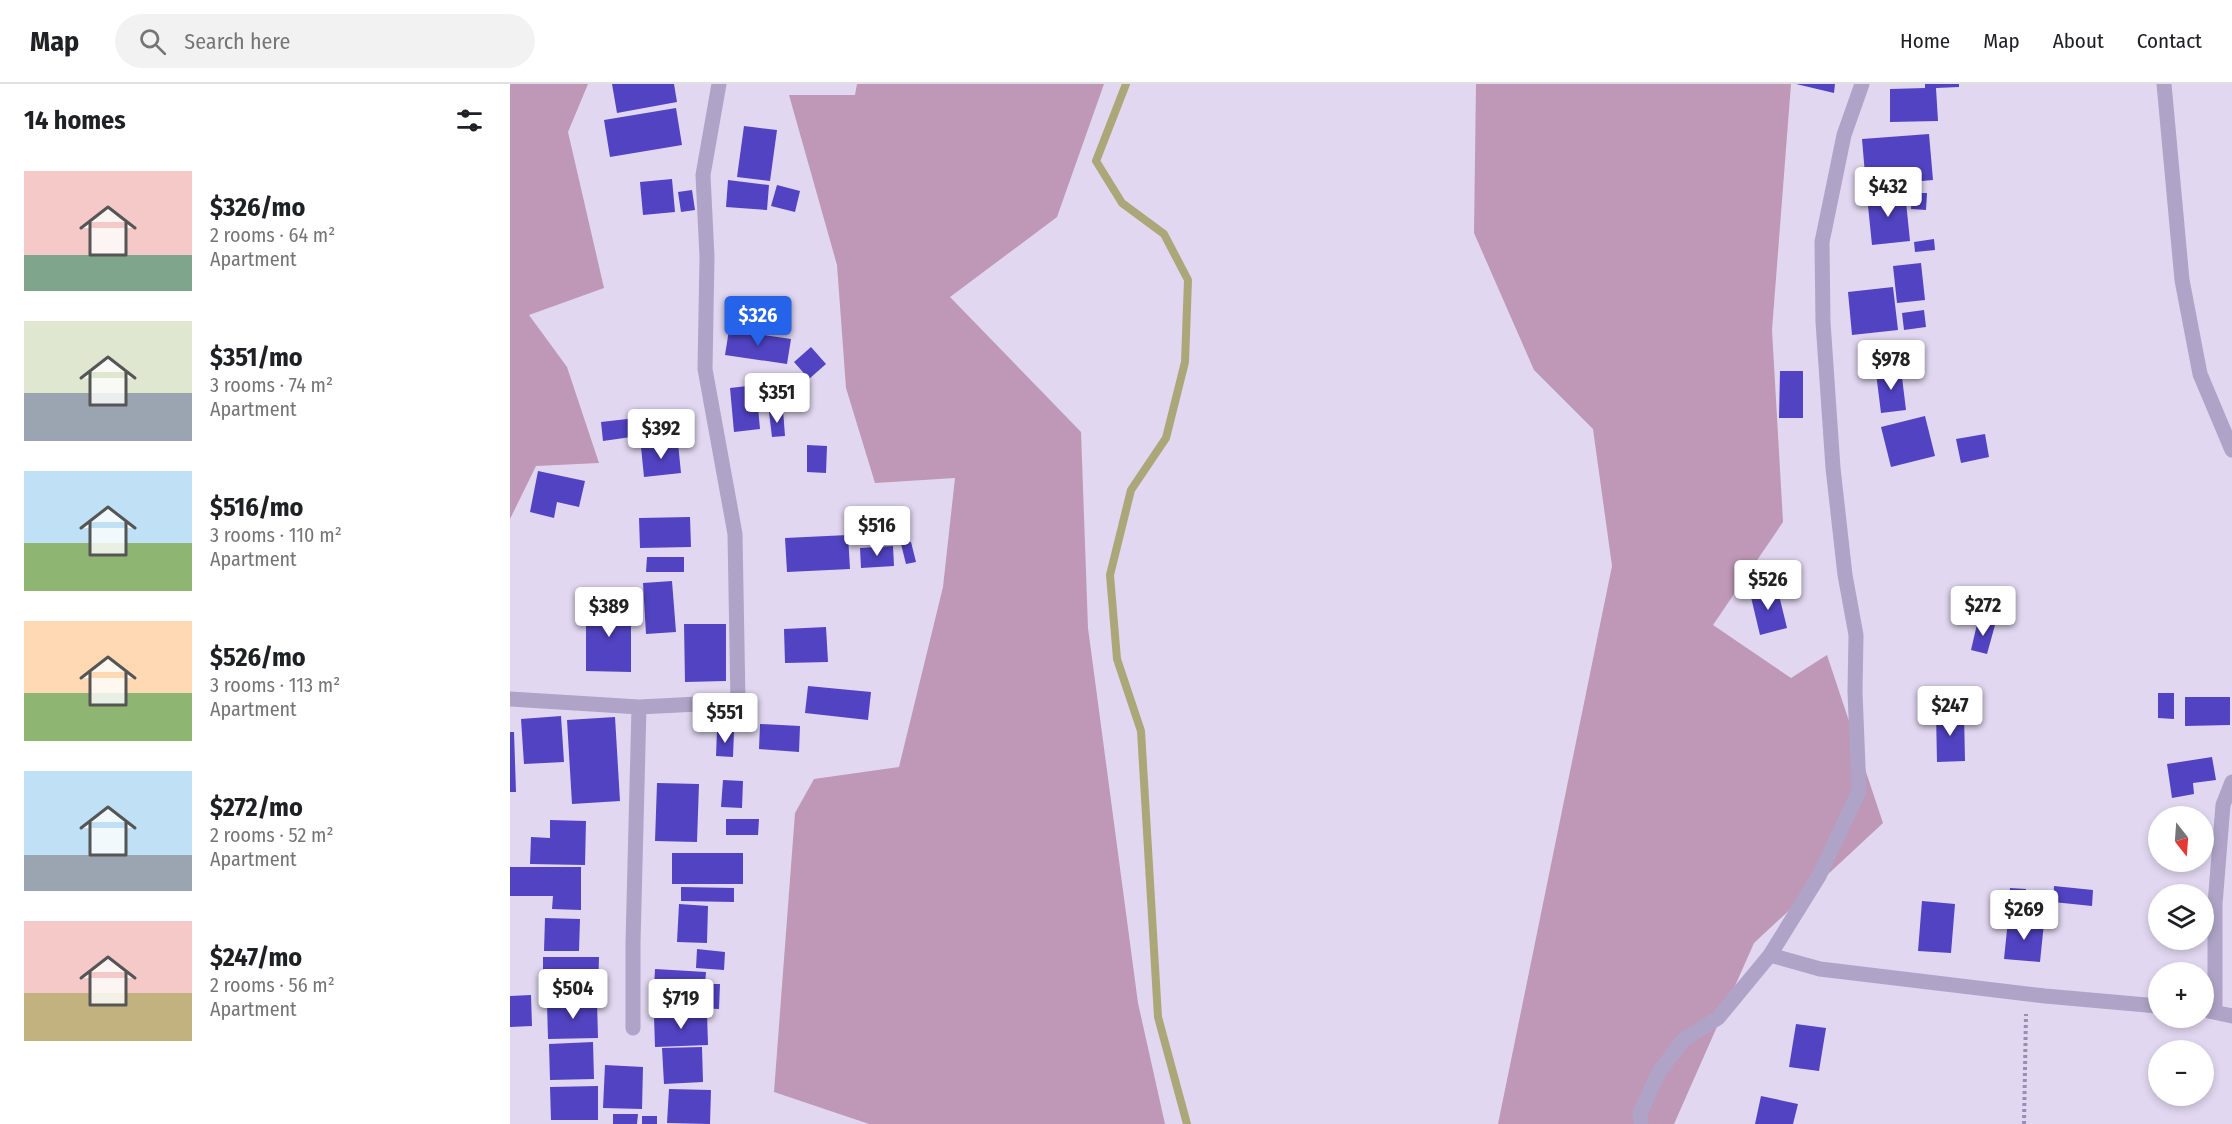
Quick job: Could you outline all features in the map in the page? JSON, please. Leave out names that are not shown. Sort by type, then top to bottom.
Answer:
[{"type":"street","points":[[510,699],[639,707],[738,702],[735,534],[705,369],[707,257],[703,175],[719,84]]},
{"type":"street","points":[[1641,1124],[1640,1113],[1659,1072],[1683,1040],[1718,1018],[1770,955],[1819,876],[1859,791],[1855,692],[1856,635],[1845,575],[1833,468],[1823,322],[1822,242],[1844,135],[1862,84]]},
{"type":"street","points":[[2164,84],[2182,280],[2200,374],[2232,450]]},
{"type":"street","points":[[633,1028],[639,707]]},
{"type":"street","points":[[2212,962],[2223,805],[2232,782]]},
{"type":"street","points":[[1770,955],[1820,969],[2026,994],[2148,1005]]},
{"type":"street","points":[[2214,1011],[2232,1016]]},
{"type":"path","points":[[2024,1124],[2026,994]]},
{"type":"shaded area","points":[[510,84],[588,84],[568,132],[604,288],[529,315],[567,367],[599,463],[536,466],[510,519]]},
{"type":"shaded area","points":[[857,84],[1104,84],[1057,217],[950,297],[1081,432],[1088,628],[1138,1003],[1165,1124],[869,1124],[774,1092],[795,813],[814,779],[899,767],[943,587],[955,478],[875,483],[846,388],[837,265],[789,95],[855,95]]},
{"type":"shaded area","points":[[1476,84],[1791,84],[1772,330],[1783,522],[1713,625],[1791,678],[1827,655],[1883,823],[1754,943],[1674,1124],[1498,1124],[1612,566],[1593,429],[1534,370],[1474,233]]},
{"type":"building","points":[[612,84],[674,84],[677,102],[617,113]]},
{"type":"building","points":[[1796,84],[1835,84],[1834,93]]},
{"type":"building","points":[[1925,84],[1959,84],[1959,87],[1936,88],[1938,121],[1890,122],[1890,89],[1925,88]]},
{"type":"building","points":[[676,108],[682,145],[610,157],[604,120]]},
{"type":"building","points":[[744,126],[777,130],[770,181],[737,177]]},
{"type":"building","points":[[1929,134],[1933,180],[1866,186],[1862,139]]},
{"type":"building","points":[[672,179],[675,212],[643,215],[640,182]]},
{"type":"building","points":[[728,180],[769,185],[767,210],[726,207]]},
{"type":"building","points":[[777,185],[800,191],[795,212],[771,206]]},
{"type":"building","points":[[692,190],[695,210],[681,212],[678,192]]},
{"type":"building","points":[[1905,192],[1910,241],[1872,245],[1867,196]]},
{"type":"building","points":[[1912,193],[1927,193],[1926,210],[1911,209]]},
{"type":"building","points":[[1934,239],[1935,250],[1915,252],[1914,242]]},
{"type":"building","points":[[1921,263],[1925,300],[1897,303],[1893,266]]},
{"type":"building","points":[[1893,287],[1898,330],[1852,335],[1848,292]]},
{"type":"building","points":[[1924,310],[1926,327],[1904,330],[1902,313]]},
{"type":"building","points":[[729,330],[791,339],[787,364],[725,355]]},
{"type":"building","points":[[811,347],[826,364],[809,379],[794,362]]},
{"type":"building","points":[[1901,369],[1906,410],[1881,413],[1876,373]]},
{"type":"building","points":[[1780,371],[1803,371],[1803,418],[1779,418]]},
{"type":"building","points":[[756,385],[760,429],[734,432],[730,388]]},
{"type":"building","points":[[780,388],[781,398],[764,400],[763,389]]},
{"type":"building","points":[[783,410],[785,436],[772,437],[769,412]]},
{"type":"building","points":[[1925,416],[1935,456],[1891,467],[1881,427]]},
{"type":"building","points":[[636,418],[638,436],[603,441],[601,422]]},
{"type":"building","points":[[1985,434],[1989,457],[1961,463],[1956,439]]},
{"type":"building","points":[[678,443],[681,473],[644,477],[641,447]]},
{"type":"building","points":[[807,445],[827,446],[826,473],[807,472]]},
{"type":"building","points":[[538,471],[585,481],[579,507],[557,502],[554,518],[530,512]]},
{"type":"building","points":[[690,517],[691,547],[640,548],[639,518]]},
{"type":"building","points":[[848,535],[850,569],[787,572],[785,538]]},
{"type":"building","points":[[911,542],[916,562],[906,564],[901,544]]},
{"type":"building","points":[[893,546],[894,566],[861,568],[860,548]]},
{"type":"building","points":[[647,557],[684,557],[684,572],[646,572]]},
{"type":"building","points":[[672,581],[676,632],[646,634],[643,583]]},
{"type":"building","points":[[1777,587],[1787,628],[1760,635],[1750,593]]},
{"type":"building","points":[[586,604],[631,604],[631,672],[586,671]]},
{"type":"building","points":[[1978,620],[1995,625],[1987,654],[1971,650]]},
{"type":"building","points":[[684,624],[726,624],[726,681],[685,682]]},
{"type":"building","points":[[826,627],[828,662],[785,663],[784,629]]},
{"type":"building","points":[[808,686],[871,692],[868,720],[805,713]]},
{"type":"building","points":[[2158,693],[2174,693],[2174,719],[2158,718]]},
{"type":"building","points":[[2185,697],[2230,697],[2230,725],[2185,726]]},
{"type":"building","points":[[1936,713],[1964,713],[1965,761],[1937,762]]},
{"type":"building","points":[[561,716],[564,762],[524,764],[521,719]]},
{"type":"building","points":[[615,717],[620,801],[572,804],[567,720]]},
{"type":"building","points":[[760,724],[800,726],[799,752],[759,749]]},
{"type":"building","points":[[717,730],[734,731],[733,757],[716,756]]},
{"type":"building","points":[[510,732],[514,732],[516,792],[510,792]]},
{"type":"building","points":[[2212,757],[2216,780],[2193,783],[2194,794],[2172,798],[2167,764]]},
{"type":"building","points":[[723,780],[743,781],[742,808],[721,807]]},
{"type":"building","points":[[657,783],[699,784],[697,842],[655,841]]},
{"type":"building","points":[[726,819],[759,819],[758,835],[726,835]]},
{"type":"building","points":[[550,820],[586,821],[585,865],[530,864],[531,837],[550,838]]},
{"type":"building","points":[[672,853],[743,853],[743,884],[672,884]]},
{"type":"building","points":[[510,867],[581,867],[581,910],[552,909],[553,896],[510,896]]},
{"type":"building","points":[[2054,886],[2093,890],[2092,906],[2053,902]]},
{"type":"building","points":[[681,887],[734,888],[734,902],[681,901]]},
{"type":"building","points":[[2010,888],[2026,889],[2024,909],[2009,908]]},
{"type":"building","points":[[1922,901],[1955,904],[1951,953],[1918,951]]},
{"type":"building","points":[[679,904],[708,906],[707,943],[677,942]]},
{"type":"building","points":[[545,918],[580,919],[579,951],[544,951]]},
{"type":"building","points":[[2008,920],[2044,923],[2040,962],[2004,959]]},
{"type":"building","points":[[697,949],[725,952],[724,970],[696,968]]},
{"type":"building","points":[[543,957],[599,957],[598,992],[543,992]]},
{"type":"building","points":[[655,969],[706,972],[705,984],[720,984],[719,1009],[675,1007],[676,988],[654,987]]},
{"type":"building","points":[[531,995],[532,1026],[510,1027],[510,996]]},
{"type":"building","points":[[597,1001],[598,1038],[548,1039],[547,1003]]},
{"type":"building","points":[[707,1013],[708,1045],[655,1047],[654,1016]]},
{"type":"building","points":[[1796,1024],[1826,1028],[1819,1071],[1789,1067]]},
{"type":"building","points":[[593,1042],[594,1079],[550,1080],[549,1044]]},
{"type":"building","points":[[702,1047],[703,1082],[664,1084],[662,1048]]},
{"type":"building","points":[[605,1065],[643,1067],[642,1109],[603,1108]]},
{"type":"building","points":[[598,1086],[598,1120],[551,1120],[550,1087]]},
{"type":"building","points":[[669,1089],[711,1090],[710,1124],[667,1123]]},
{"type":"building","points":[[1761,1096],[1798,1104],[1793,1124],[1755,1124]]},
{"type":"building","points":[[613,1114],[638,1114],[637,1124],[613,1124]]},
{"type":"building","points":[[642,1116],[657,1116],[657,1124],[642,1124]]},
{"type":"waterway","points":[[1126,84],[1096,161],[1122,203],[1164,234],[1188,280],[1185,362],[1166,438],[1131,490],[1110,575],[1117,659],[1141,731],[1158,1017],[1187,1124]]}]
